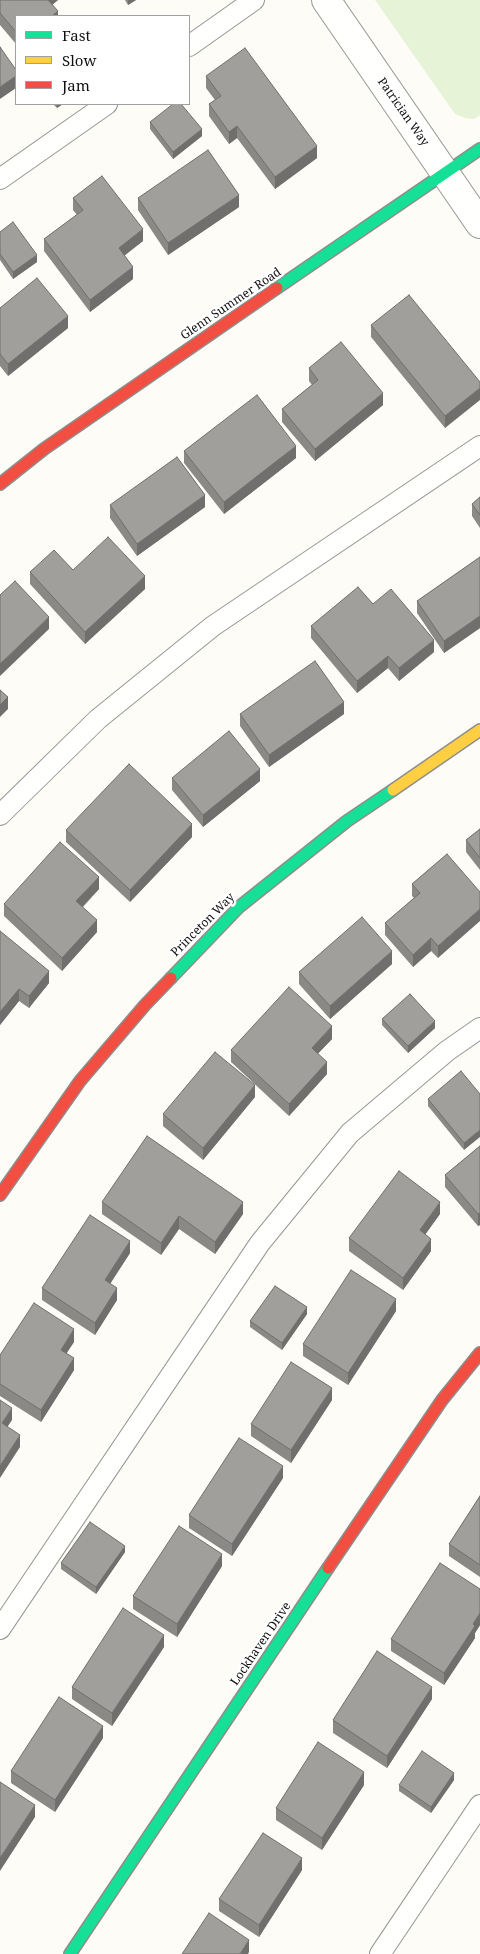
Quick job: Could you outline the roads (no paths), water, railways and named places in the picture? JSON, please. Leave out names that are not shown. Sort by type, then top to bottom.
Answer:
[{"type":"street","name":"Patrician Way","points":[[326,0],[480,224]]},
{"type":"street","name":"Glenn Summer Road","points":[[0,484],[44,449],[480,149]]},
{"type":"street","name":"Princeton Way","points":[[0,1195],[80,1081],[145,1005],[239,907],[347,821],[480,730]]},
{"type":"street","name":"Lockhaven Drive","points":[[70,1954],[392,1473],[442,1400],[480,1353]]},
{"type":"lane","points":[[190,45],[254,0]]},
{"type":"lane","points":[[0,179],[106,105]]},
{"type":"lane","points":[[0,815],[98,719],[213,626],[480,446]]},
{"type":"lane","points":[[0,1629],[260,1242],[350,1133],[447,1051],[480,1028]]},
{"type":"lane","points":[[380,1954],[480,1805]]}]
